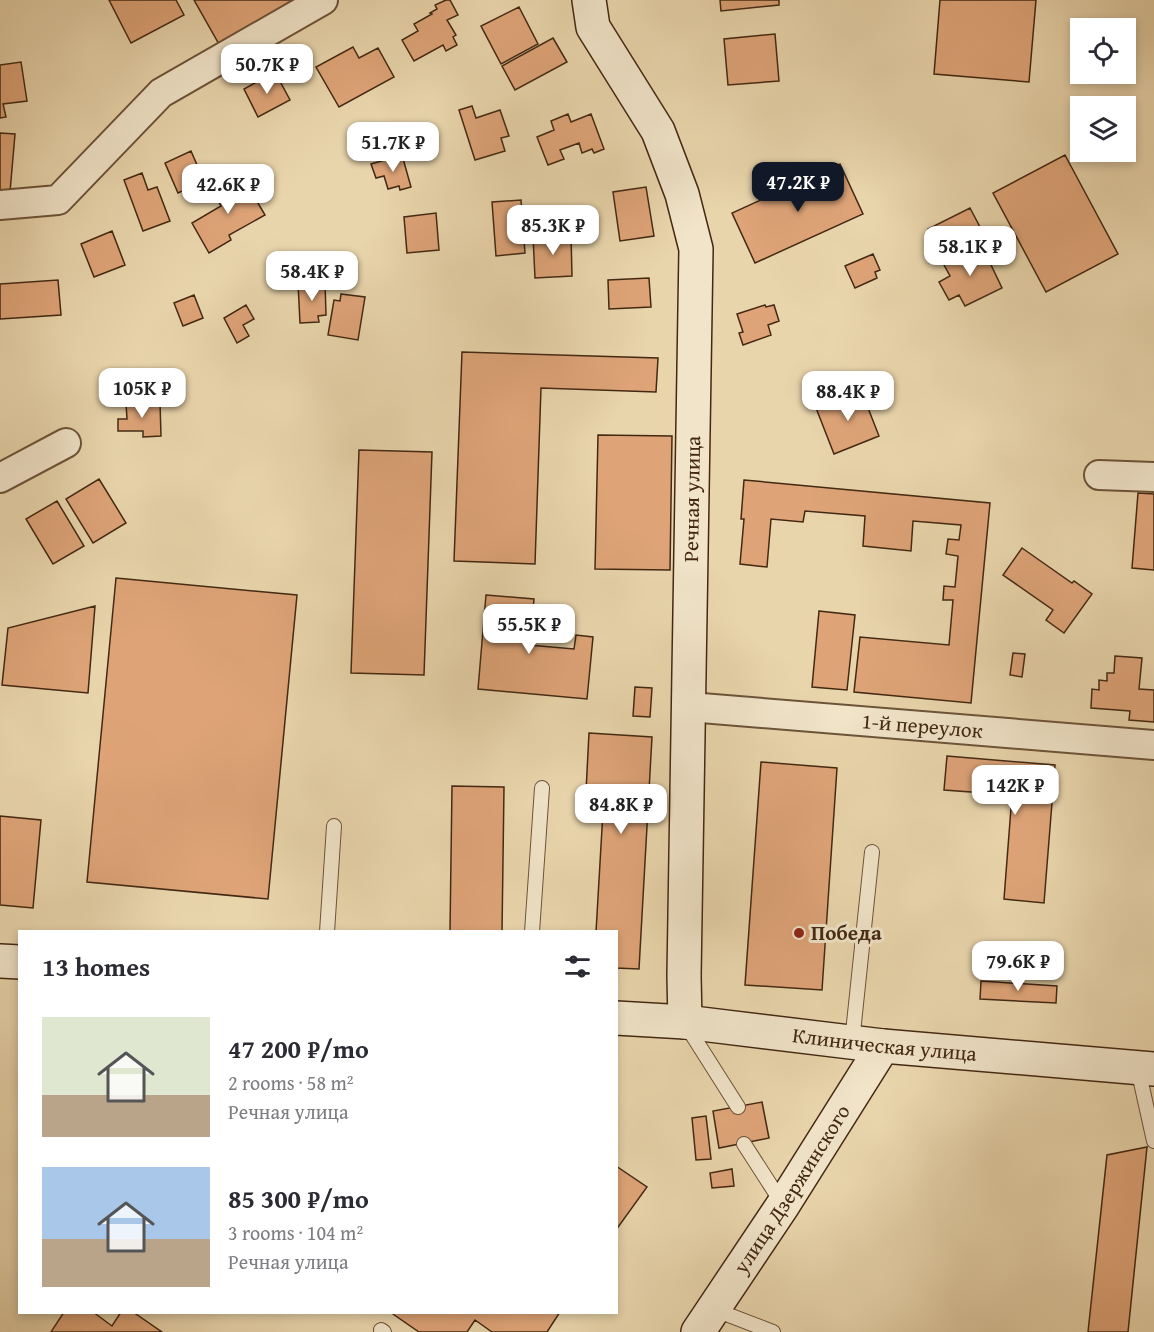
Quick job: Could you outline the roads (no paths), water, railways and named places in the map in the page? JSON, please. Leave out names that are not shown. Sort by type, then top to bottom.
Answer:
[{"type":"street","points":[[0,205],[57,200],[161,93],[323,0]]},
{"type":"street","name":"Речная улица","points":[[589,0],[593,27],[658,131],[682,194],[696,249],[684,1023]]},
{"type":"street","points":[[0,478],[66,442]]},
{"type":"street","points":[[1099,475],[1154,477]]},
{"type":"street","name":"1-й переулок","points":[[689,707],[1154,745]]},
{"type":"street","points":[[0,961],[18,962]]},
{"type":"street","name":"Клиническая улица","points":[[618,1018],[1146,1069]]},
{"type":"street","name":"улица Дзержинского","points":[[705,1320],[783,1205],[868,1044]]},
{"type":"lane","points":[[532,930],[542,788]]},
{"type":"lane","points":[[327,930],[334,826]]},
{"type":"lane","points":[[868,1044],[872,852]]},
{"type":"lane","points":[[684,1023],[738,1107]]},
{"type":"lane","points":[[1146,1069],[1154,1141]]},
{"type":"lane","points":[[744,1144],[783,1205]]},
{"type":"lane","points":[[705,1320],[773,1332]]},
{"type":"place","name":"Победа","points":[[799,933]]}]
